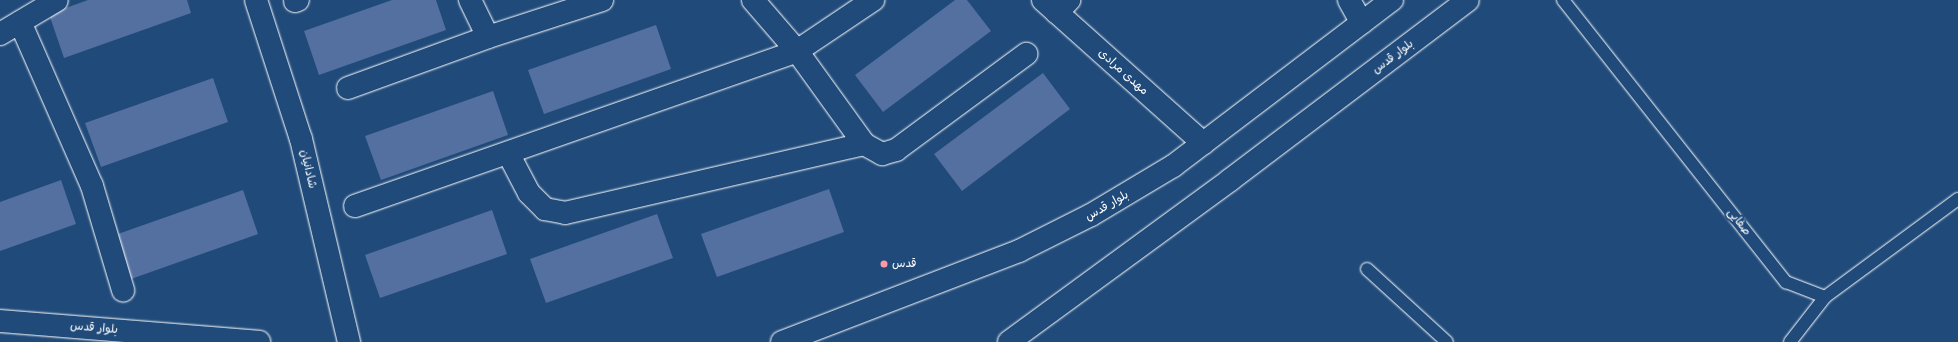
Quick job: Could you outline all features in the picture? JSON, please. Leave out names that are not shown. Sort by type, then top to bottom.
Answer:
[{"type":"street","name":"شادانیان","points":[[256,0],[301,139],[349,342]]},
{"type":"street","points":[[470,0],[488,37]]},
{"type":"street","points":[[348,88],[488,37],[602,0]]},
{"type":"street","points":[[753,0],[797,51],[864,144],[882,154],[896,150],[1026,54]]},
{"type":"street","points":[[355,206],[797,51],[873,0]]},
{"type":"street","points":[[1349,0],[1362,23]]},
{"type":"street","name":"بلوار قدس","points":[[782,342],[1019,251],[1091,215],[1173,166],[1392,0]]},
{"type":"street","name":"بلوار قدس","points":[[1009,342],[1230,180],[1468,0]]},
{"type":"street","points":[[0,34],[54,1]]},
{"type":"street","name":"مهدی مرادی","points":[[1056,4],[1203,143]]},
{"type":"street","points":[[20,22],[92,186],[123,290]]},
{"type":"street","points":[[508,153],[529,193],[545,208],[566,213],[864,144]]},
{"type":"street","name":"بلوار قدس","points":[[0,321],[259,342]]},
{"type":"lane","name":"صفایی","points":[[1563,0],[1786,282],[1826,297]]},
{"type":"lane","points":[[1790,342],[1826,297],[1958,199]]},
{"type":"lane","points":[[1367,269],[1447,342]]},
{"type":"building","points":[[88,0],[187,0],[191,13],[64,58],[49,14]]},
{"type":"building","points":[[392,0],[436,0],[446,30],[319,75],[304,31]]},
{"type":"building","points":[[955,0],[967,0],[991,31],[883,112],[855,75]]},
{"type":"building","points":[[656,25],[671,69],[544,114],[528,70]]},
{"type":"building","points":[[1043,73],[1070,109],[962,191],[934,154]]},
{"type":"building","points":[[213,78],[228,122],[101,167],[85,123]]},
{"type":"building","points":[[493,91],[508,135],[381,180],[365,136]]},
{"type":"building","points":[[61,180],[76,224],[0,251],[0,202]]},
{"type":"building","points":[[829,189],[844,232],[717,277],[701,234]]},
{"type":"building","points":[[243,190],[258,234],[131,279],[115,235]]},
{"type":"building","points":[[492,210],[507,254],[380,298],[365,255]]},
{"type":"building","points":[[657,214],[673,258],[546,303],[530,259]]},
{"type":"place","name":"قدس","points":[[884,264]]}]
